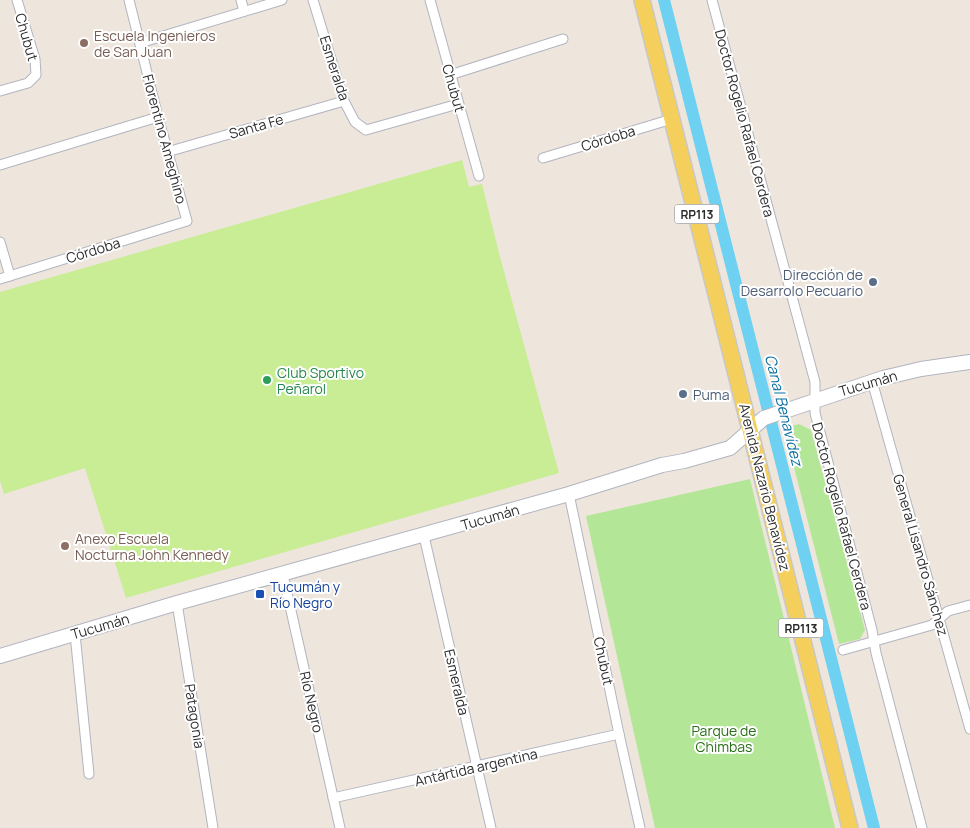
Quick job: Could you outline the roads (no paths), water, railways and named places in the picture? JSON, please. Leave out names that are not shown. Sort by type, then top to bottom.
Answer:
[{"type":"main road","name":"Avenida Nazario Benavídez","points":[[642,0],[850,828]]},
{"type":"main road","name":"Tucumán","points":[[0,656],[177,604],[424,536],[662,465],[684,462],[730,448],[751,429],[770,416],[815,400],[872,381],[921,369],[970,362]]},
{"type":"street","name":"Chubut","points":[[0,91],[28,83],[36,75],[35,59],[17,0]]},
{"type":"street","name":"Florentino Ameghino","points":[[129,0],[158,117],[187,221]]},
{"type":"street","points":[[241,0],[244,11]]},
{"type":"street","points":[[140,43],[282,0]]},
{"type":"street","name":"Esmeralda","points":[[313,0],[344,101],[355,122],[366,130],[458,104]]},
{"type":"street","name":"Chubut","points":[[430,0],[479,176]]},
{"type":"street","name":"Doctor Rogelio Rafael Cerdera","points":[[712,0],[815,382],[815,414],[922,828]]},
{"type":"street","points":[[450,75],[563,39]]},
{"type":"street","name":"Santa Fe","points":[[168,152],[344,101]]},
{"type":"street","points":[[0,165],[158,117]]},
{"type":"street","name":"Córdoba","points":[[543,158],[672,119]]},
{"type":"street","name":"Córdoba","points":[[0,279],[187,221]]},
{"type":"street","points":[[0,242],[10,276]]},
{"type":"street","name":"General Lisandro Sánchez","points":[[872,381],[970,729]]},
{"type":"street","name":"Chubut","points":[[569,494],[640,828]]},
{"type":"street","name":"Esmeralda","points":[[424,536],[491,828]]},
{"type":"street","name":"Río Negro","points":[[283,575],[340,828]]},
{"type":"street","name":"Patagonia","points":[[177,604],[213,828]]},
{"type":"street","points":[[843,650],[932,625],[948,611],[970,605]]},
{"type":"street","points":[[75,634],[89,774]]},
{"type":"street","name":"Antártida argentina","points":[[333,798],[619,734]]},
{"type":"waterway","name":"Canal Benavídez","points":[[664,0],[874,828]]},
{"type":"place","name":"Escuela Ingenieros de San Juan","points":[[84,43]]},
{"type":"place","name":"Dirección de Desarrolo Pecuario","points":[[873,282]]},
{"type":"place","name":"Club Sportivo Peñarol","points":[[267,380]]},
{"type":"place","name":"Puma","points":[[683,394]]},
{"type":"place","name":"Anexo Escuela Nocturna John Kennedy","points":[[65,546]]},
{"type":"place","name":"Tucumán y Río Negro","points":[[260,594]]},
{"type":"park label","name":"Parque de Chimbas","points":[[724,738]]}]
